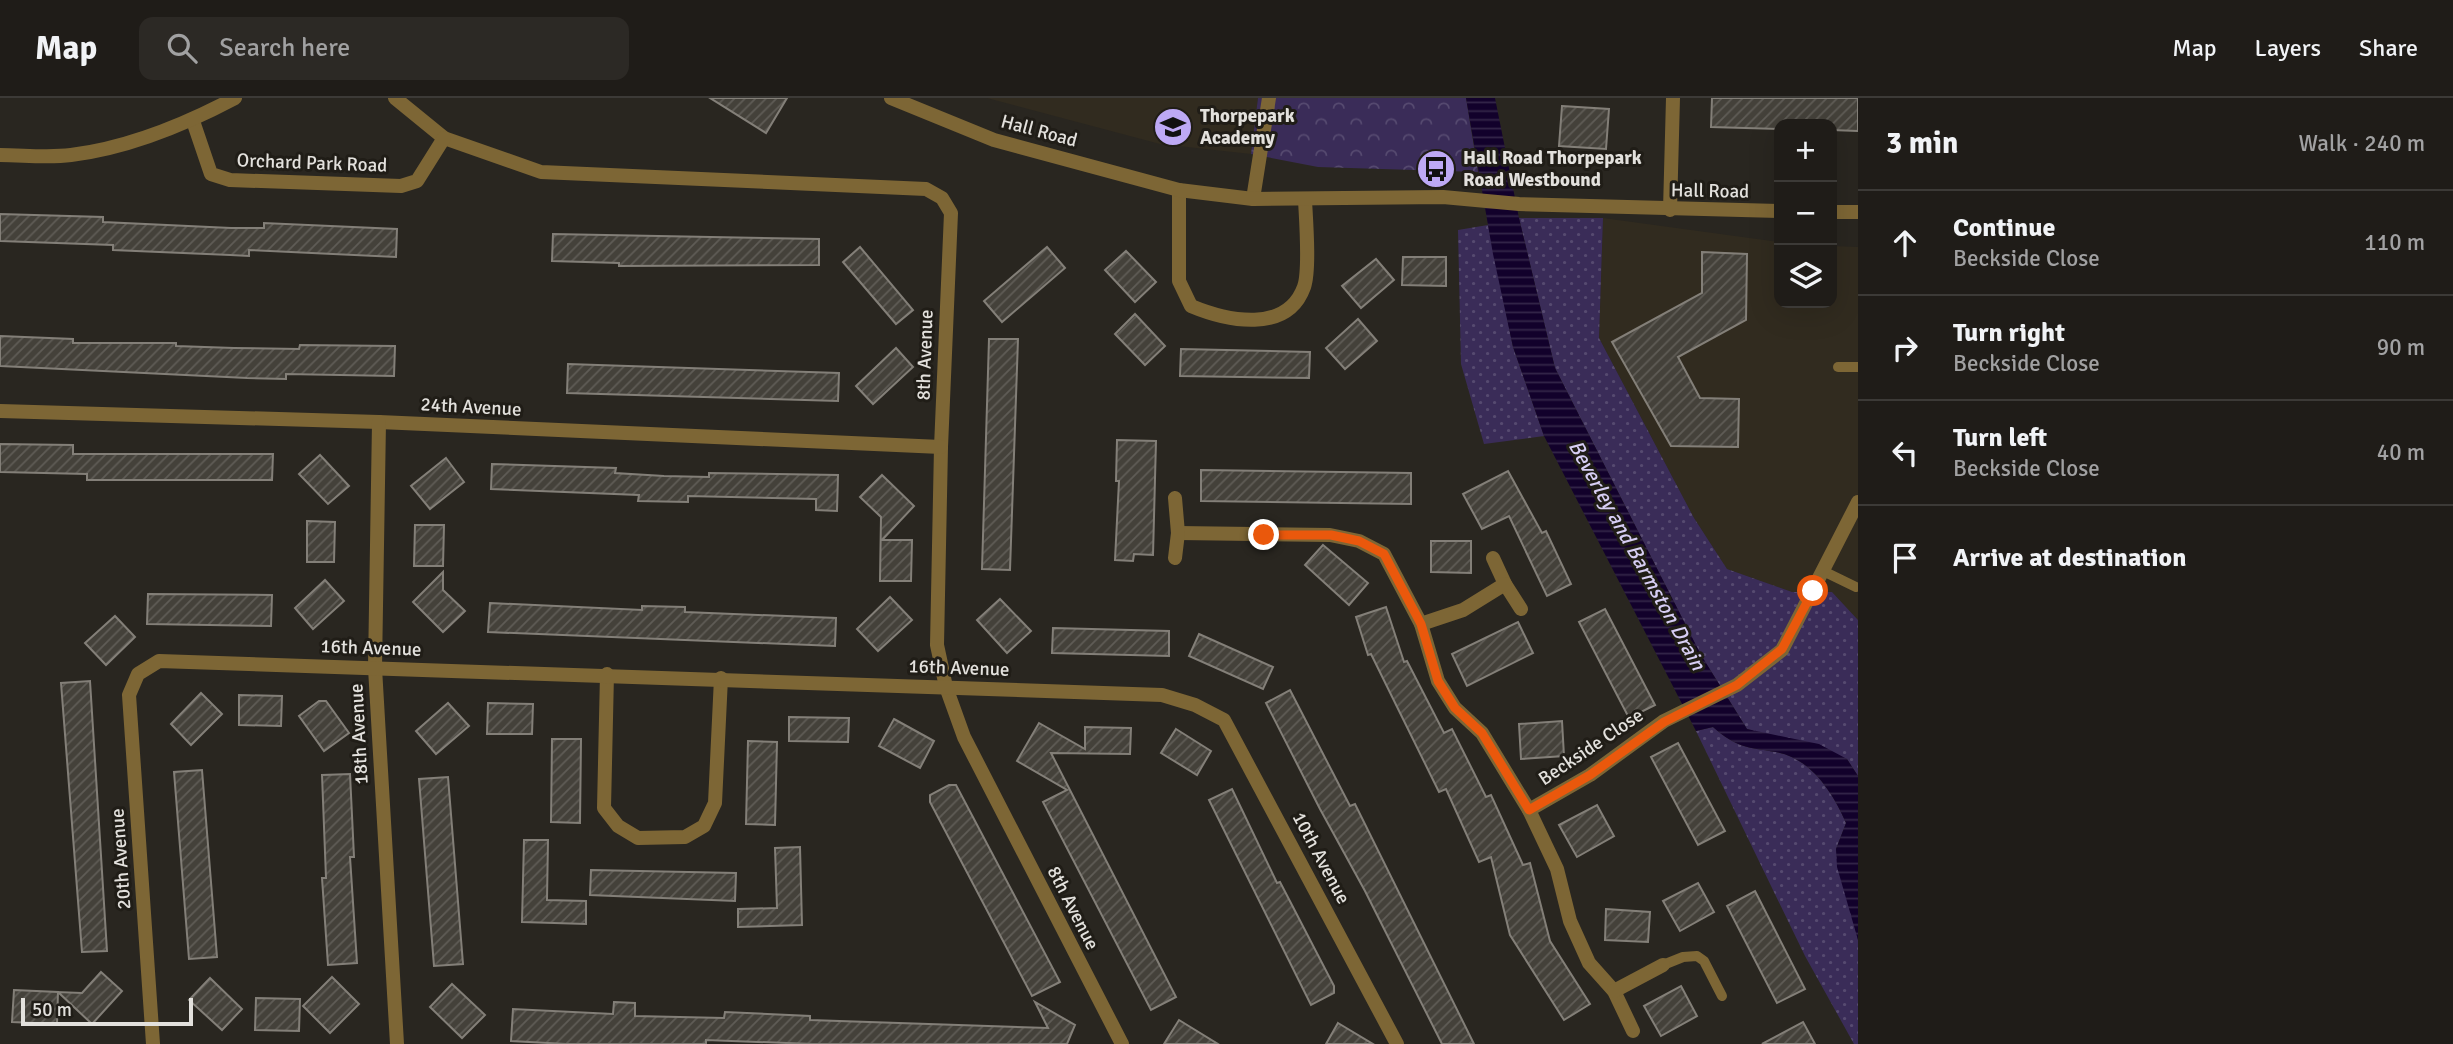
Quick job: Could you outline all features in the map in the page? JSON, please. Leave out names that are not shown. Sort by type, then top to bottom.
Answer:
[{"type":"street","points":[[0,155],[70,155],[139,139],[192,121],[233,98]]},
{"type":"street","name":"8th Avenue","points":[[395,98],[444,138],[541,172],[926,188],[942,198],[951,213],[941,447],[937,645],[946,687],[964,737],[1122,1044]]},
{"type":"street","name":"Hall Road","points":[[891,98],[994,139],[1179,190],[1253,199],[1443,197],[1476,202],[1670,210],[1774,211]]},
{"type":"street","points":[[1253,199],[1269,98]]},
{"type":"street","points":[[1670,210],[1673,98]]},
{"type":"street","name":"Orchard Park Road","points":[[192,121],[211,174],[230,180],[401,186],[417,181],[444,138]]},
{"type":"street","points":[[1179,190],[1179,281],[1191,306],[1217,317],[1272,320],[1294,305],[1305,285],[1305,200]]},
{"type":"street","points":[[1837,212],[1858,212]]},
{"type":"street","name":"24th Avenue","points":[[0,411],[379,422],[941,447]]},
{"type":"street","name":"18th Avenue","points":[[379,422],[374,668],[397,1044]]},
{"type":"street","points":[[1175,498],[1178,533],[1175,558]]},
{"type":"street","name":"Beckside Close","points":[[1529,810],[1590,775],[1664,722],[1737,685],[1782,649],[1858,502]]},
{"type":"street","name":"Beckside Close","points":[[1178,533],[1331,535],[1359,541],[1384,554],[1421,624],[1438,681],[1455,708],[1482,733],[1529,810],[1557,869],[1570,921],[1584,953],[1589,963],[1614,991],[1633,1031]]},
{"type":"street","points":[[1493,558],[1521,609]]},
{"type":"street","points":[[1421,624],[1463,610],[1505,584]]},
{"type":"street","name":"16th Avenue","points":[[138,674],[159,661],[607,674],[1162,695],[1195,705]]},
{"type":"street","name":"20th Avenue","points":[[138,674],[129,695],[153,1044]]},
{"type":"street","points":[[607,674],[604,808],[618,826],[638,838],[685,837],[704,826],[715,803],[721,678]]},
{"type":"street","name":"10th Avenue","points":[[1195,705],[1224,720],[1397,1044]]},
{"type":"street","points":[[1614,991],[1663,965]]},
{"type":"lane","points":[[1838,367],[1858,368]]},
{"type":"lane","points":[[1823,571],[1856,587]]},
{"type":"lane","points":[[1663,965],[1683,957],[1697,956],[1704,961],[1722,996]]},
{"type":"shaded area","name":"Thorpepark Academy","points":[[987,98],[1258,98],[1251,154],[1160,144]]},
{"type":"shaded area","points":[[1603,218],[1774,241],[1774,308],[1837,308],[1837,246],[1858,247],[1858,620],[1832,592],[1792,592],[1727,569],[1694,518],[1599,338]]},
{"type":"green space","points":[[1258,98],[1466,98],[1478,172],[1318,167],[1251,154]]},
{"type":"green space","points":[[1519,218],[1603,218],[1599,338],[1694,518],[1727,569],[1792,592],[1832,592],[1858,620],[1858,776],[1847,759],[1747,729],[1701,655],[1555,368]]},
{"type":"green space","points":[[1488,225],[1513,347],[1544,436],[1484,444],[1461,364],[1458,230]]},
{"type":"green space","points":[[1713,727],[1742,746],[1776,752],[1800,761],[1819,778],[1846,823],[1836,849],[1858,940],[1858,1044],[1854,1044],[1805,956],[1696,731]]},
{"type":"water","name":"Beverley and Barmston Drain","points":[[1466,98],[1495,98],[1519,218],[1555,368],[1701,655],[1747,729],[1819,744],[1847,759],[1858,776],[1858,940],[1837,867],[1836,849],[1846,823],[1835,800],[1819,778],[1800,761],[1776,752],[1742,746],[1713,727],[1696,731],[1544,436],[1513,347],[1493,254]]},
{"type":"building","points":[[710,98],[787,98],[766,133]]},
{"type":"building","points":[[1712,98],[1858,98],[1858,131],[1837,130],[1837,119],[1774,119],[1774,129],[1711,127]]},
{"type":"building","points":[[1562,106],[1609,109],[1606,149],[1559,146]]},
{"type":"building","points":[[0,214],[103,217],[103,222],[231,228],[264,228],[264,223],[397,229],[396,257],[249,250],[249,256],[113,250],[113,245],[0,241]]},
{"type":"building","points":[[553,234],[819,239],[819,265],[619,266],[619,263],[552,261]]},
{"type":"building","points":[[860,247],[913,310],[896,324],[843,262]]},
{"type":"building","points":[[1047,247],[1065,268],[1002,322],[984,301]]},
{"type":"building","points":[[1126,251],[1156,282],[1135,302],[1105,270]]},
{"type":"building","points":[[1702,252],[1747,254],[1746,320],[1678,357],[1700,398],[1739,399],[1738,447],[1671,446],[1612,342],[1702,293]]},
{"type":"building","points":[[1403,257],[1446,257],[1446,286],[1402,285]]},
{"type":"building","points":[[1376,259],[1394,280],[1361,308],[1342,286]]},
{"type":"building","points":[[1135,314],[1165,346],[1145,365],[1115,334]]},
{"type":"building","points":[[1358,319],[1377,341],[1345,369],[1326,348]]},
{"type":"building","points":[[0,336],[73,339],[73,343],[176,343],[176,346],[234,348],[299,349],[300,345],[395,346],[394,376],[286,374],[286,379],[0,366]]},
{"type":"building","points":[[989,339],[1018,339],[1010,570],[982,569]]},
{"type":"building","points":[[896,348],[913,367],[873,404],[856,386]]},
{"type":"building","points":[[1181,349],[1310,352],[1309,378],[1180,376]]},
{"type":"building","points":[[568,364],[839,373],[838,401],[567,393]]},
{"type":"building","points":[[1117,440],[1156,441],[1153,555],[1134,554],[1133,561],[1115,560],[1119,481],[1116,481]]},
{"type":"building","points":[[0,444],[73,445],[73,454],[273,454],[272,480],[87,480],[87,474],[0,472]]},
{"type":"building","points":[[320,455],[349,486],[328,504],[299,474]]},
{"type":"building","points":[[446,458],[464,482],[430,509],[411,486]]},
{"type":"building","points":[[492,464],[616,468],[615,473],[664,476],[709,477],[709,473],[838,475],[837,511],[816,510],[816,499],[688,496],[688,502],[638,501],[639,495],[491,489]]},
{"type":"building","points":[[1201,470],[1411,473],[1411,504],[1201,501]]},
{"type":"building","points":[[1508,471],[1542,533],[1546,531],[1571,584],[1547,596],[1509,516],[1482,529],[1463,494]]},
{"type":"building","points":[[882,475],[914,506],[882,540],[912,540],[911,581],[880,581],[881,517],[860,497]]},
{"type":"building","points":[[307,521],[335,522],[334,562],[307,562]]},
{"type":"building","points":[[415,525],[444,525],[443,566],[414,566]]},
{"type":"building","points":[[1431,541],[1471,541],[1471,573],[1431,572]]},
{"type":"building","points":[[1323,545],[1368,583],[1349,605],[1305,565]]},
{"type":"building","points":[[443,572],[443,590],[465,611],[443,632],[413,602]]},
{"type":"building","points":[[325,580],[344,601],[313,629],[295,608]]},
{"type":"building","points":[[148,594],[272,595],[271,626],[147,624]]},
{"type":"building","points":[[890,597],[912,620],[878,651],[857,629]]},
{"type":"building","points":[[1000,599],[1031,631],[1007,653],[977,620]]},
{"type":"building","points":[[490,603],[642,610],[642,606],[685,607],[685,612],[836,618],[835,646],[488,632]]},
{"type":"building","points":[[1386,607],[1404,662],[1407,661],[1444,733],[1452,729],[1486,797],[1491,795],[1523,865],[1530,863],[1550,941],[1590,1004],[1564,1020],[1510,935],[1491,857],[1479,862],[1446,789],[1439,792],[1371,654],[1368,655],[1356,617]]},
{"type":"building","points":[[1605,609],[1655,705],[1629,718],[1579,622]]},
{"type":"building","points":[[115,616],[135,637],[106,665],[85,643]]},
{"type":"building","points":[[1518,622],[1533,653],[1467,686],[1452,654]]},
{"type":"building","points":[[1053,628],[1169,631],[1169,656],[1052,653]]},
{"type":"building","points":[[1199,634],[1273,667],[1263,689],[1189,656]]},
{"type":"building","points":[[90,681],[107,951],[82,952],[61,683]]},
{"type":"building","points":[[1290,690],[1350,806],[1355,804],[1474,1044],[1442,1044],[1266,703]]},
{"type":"building","points":[[201,693],[222,714],[191,745],[171,724]]},
{"type":"building","points":[[239,695],[282,696],[281,726],[239,725]]},
{"type":"building","points":[[319,701],[326,701],[349,733],[324,751],[299,716]]},
{"type":"building","points":[[448,703],[469,726],[436,754],[416,731]]},
{"type":"building","points":[[488,703],[533,704],[532,734],[487,734]]},
{"type":"building","points":[[789,717],[849,718],[848,742],[789,741]]},
{"type":"building","points":[[894,719],[934,741],[920,768],[879,746]]},
{"type":"building","points":[[1562,721],[1564,756],[1521,759],[1519,724]]},
{"type":"building","points":[[1039,723],[1085,749],[1085,727],[1131,728],[1130,754],[1051,753],[1176,997],[1151,1010],[1043,802],[1067,790],[1017,761]]},
{"type":"building","points":[[1176,729],[1211,751],[1197,775],[1161,753]]},
{"type":"building","points":[[552,739],[581,739],[580,823],[551,822]]},
{"type":"building","points":[[748,741],[777,742],[775,825],[746,824]]},
{"type":"building","points":[[1678,743],[1725,831],[1698,845],[1651,757]]},
{"type":"building","points":[[202,770],[217,957],[189,959],[174,772]]},
{"type":"building","points":[[350,774],[354,857],[350,857],[357,963],[328,965],[322,878],[326,878],[322,775]]},
{"type":"building","points":[[448,777],[463,964],[434,966],[419,779]]},
{"type":"building","points":[[949,785],[956,785],[1060,982],[1032,996],[930,802],[930,795]]},
{"type":"building","points":[[1232,789],[1277,883],[1280,882],[1334,986],[1334,993],[1311,1005],[1209,800]]},
{"type":"building","points":[[1597,805],[1614,836],[1577,857],[1559,825]]},
{"type":"building","points":[[524,840],[548,840],[547,900],[586,901],[586,924],[522,922]]},
{"type":"building","points":[[800,847],[802,925],[738,927],[738,909],[777,908],[775,848]]},
{"type":"building","points":[[591,870],[736,873],[735,901],[590,895]]},
{"type":"building","points":[[1698,883],[1714,912],[1680,931],[1663,901]]},
{"type":"building","points":[[1755,891],[1805,989],[1777,1003],[1727,906]]},
{"type":"building","points":[[1606,909],[1650,912],[1648,942],[1605,940]]},
{"type":"building","points":[[101,972],[122,991],[92,1024],[58,992],[82,993]]},
{"type":"building","points":[[332,977],[359,1004],[330,1033],[303,1006]]},
{"type":"building","points":[[210,978],[242,1009],[222,1030],[189,1000]]},
{"type":"building","points":[[452,984],[485,1015],[462,1038],[430,1007]]},
{"type":"building","points":[[1681,986],[1697,1016],[1661,1036],[1644,1006]]},
{"type":"building","points":[[14,990],[58,992],[57,1024],[12,1022]]},
{"type":"building","points":[[256,998],[300,999],[299,1031],[255,1030]]},
{"type":"building","points":[[614,1002],[635,1003],[635,1016],[724,1018],[725,1012],[810,1016],[810,1020],[1048,1028],[1035,1002],[1075,1025],[1067,1044],[813,1044],[706,1040],[706,1044],[566,1044],[511,1041],[513,1009],[613,1014]]},
{"type":"building","points":[[1179,1020],[1218,1044],[1164,1044]]},
{"type":"building","points":[[1803,1022],[1815,1044],[1762,1044]]},
{"type":"building","points":[[1338,1023],[1373,1044],[1326,1044]]},
{"type":"place","name":"Thorpepark Academy","points":[[1173,127]]},
{"type":"place","name":"Hall Road Thorpepark Road Westbound","points":[[1436,169]]},
{"type":"route","points":[[1264,535],[1331,535],[1359,541],[1384,554],[1421,624],[1438,681],[1455,708],[1482,733],[1529,810],[1590,775],[1664,722],[1737,685],[1782,649],[1813,591]]}]
